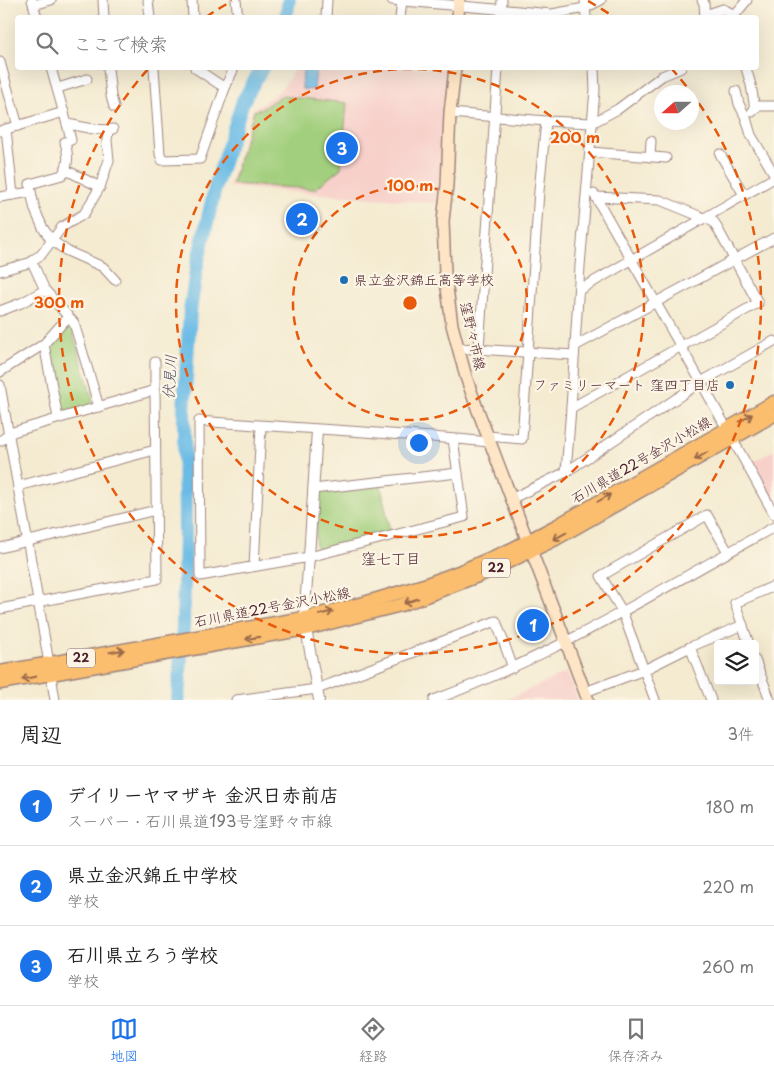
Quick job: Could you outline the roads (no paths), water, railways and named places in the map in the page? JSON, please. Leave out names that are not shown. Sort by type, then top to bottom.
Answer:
[{"type":"main road","name":"窪野々市線","points":[[455,70],[443,222],[445,274],[452,325],[466,377],[587,696]]},
{"type":"main road","name":"石川県道22号金沢小松線","points":[[730,434],[774,402]]},
{"type":"main road","name":"石川県道22号金沢小松線","points":[[0,683],[50,669],[305,624],[364,603],[424,585],[512,549],[529,546],[556,526],[730,434],[774,415]]},
{"type":"main road","name":"石川県道22号金沢小松線","points":[[0,672],[50,669]]},
{"type":"street","points":[[33,3],[51,0]]},
{"type":"street","points":[[103,0],[104,15]]},
{"type":"street","points":[[148,0],[150,15]]},
{"type":"street","points":[[192,0],[193,15]]},
{"type":"street","points":[[236,0],[238,15]]},
{"type":"street","points":[[326,15],[327,0]]},
{"type":"street","points":[[392,0],[459,3],[552,14],[601,0]]},
{"type":"street","points":[[400,15],[402,0]]},
{"type":"street","points":[[702,0],[705,15]]},
{"type":"street","points":[[736,15],[747,0]]},
{"type":"street","points":[[708,15],[723,9],[733,15]]},
{"type":"street","points":[[0,62],[18,126]]},
{"type":"street","points":[[53,70],[71,140],[65,142],[68,157],[66,170],[62,175],[30,184],[35,210],[51,240],[66,251],[103,267],[115,280]]},
{"type":"street","points":[[108,70],[114,107]]},
{"type":"street","points":[[154,70],[162,160],[200,159],[233,70]]},
{"type":"street","points":[[198,70],[225,88]]},
{"type":"street","points":[[479,349],[498,70]]},
{"type":"street","points":[[566,472],[595,90],[594,70]]},
{"type":"street","points":[[450,113],[592,123],[618,109],[662,76],[676,70]]},
{"type":"street","points":[[747,70],[755,109]]},
{"type":"street","points":[[58,88],[87,79]]},
{"type":"street","points":[[736,91],[751,135],[774,174]]},
{"type":"street","points":[[746,118],[758,106],[774,106]]},
{"type":"street","points":[[13,195],[3,130],[64,112]]},
{"type":"street","points":[[453,439],[464,517],[309,557],[200,576],[199,421],[453,439],[522,439],[539,191],[546,121]]},
{"type":"street","points":[[0,271],[32,262],[41,255],[62,227],[84,214],[100,187],[109,160],[107,141],[111,129],[95,129],[67,124]]},
{"type":"street","points":[[650,157],[651,141]]},
{"type":"street","points":[[590,152],[666,158]]},
{"type":"street","points":[[720,154],[744,195]]},
{"type":"street","points":[[66,170],[100,187]]},
{"type":"street","points":[[579,290],[774,178]]},
{"type":"street","points":[[587,182],[774,514]]},
{"type":"street","points":[[0,197],[31,192]]},
{"type":"street","points":[[571,408],[758,303],[714,222],[660,200],[596,198]]},
{"type":"street","points":[[459,348],[528,352],[575,351],[655,302],[774,238]]},
{"type":"street","points":[[32,262],[45,290],[74,323],[99,406]]},
{"type":"street","points":[[0,311],[21,303],[45,290]]},
{"type":"street","points":[[0,372],[44,344],[68,317]]},
{"type":"street","points":[[511,499],[566,472],[701,382],[774,341]]},
{"type":"street","points":[[44,344],[58,418]]},
{"type":"street","points":[[0,609],[157,579],[155,362]]},
{"type":"street","points":[[0,385],[55,700]]},
{"type":"street","points":[[0,441],[13,432],[155,390]]},
{"type":"street","points":[[254,566],[261,426]]},
{"type":"street","points":[[317,430],[305,624],[319,700]]},
{"type":"street","points":[[18,486],[155,450]]},
{"type":"street","points":[[313,489],[458,474]]},
{"type":"street","points":[[0,548],[156,510]]},
{"type":"street","points":[[655,700],[622,611],[600,576],[707,515],[728,552]]},
{"type":"street","points":[[434,700],[513,668],[566,642],[774,527]]},
{"type":"street","points":[[749,640],[735,604],[772,587],[774,596]]},
{"type":"street","points":[[236,700],[317,689],[496,621],[513,668]]},
{"type":"street","points":[[587,696],[690,647],[743,625]]},
{"type":"street","points":[[690,647],[711,700]]},
{"type":"street","points":[[759,667],[770,687],[770,700]]},
{"type":"water","points":[[303,70],[316,70],[314,90],[302,89]]},
{"type":"waterway","name":"伏見川","points":[[286,15],[289,0]]},
{"type":"waterway","name":"伏見川","points":[[178,700],[183,626],[185,532],[184,410],[190,311],[197,265],[216,184],[243,101],[261,70]]},
{"type":"place","name":"石川県立ろう学校","points":[[342,148]]},
{"type":"place","name":"県立金沢錦丘中学校","points":[[302,219]]},
{"type":"place","name":"県立金沢錦丘高等学校","points":[[344,280]]},
{"type":"place","name":"ファミリーマート 窪四丁目店","points":[[730,385]]},
{"type":"place","name":"デイリーヤマザキ 金沢日赤前店","points":[[533,625]]},
{"type":"district","name":"窪七丁目","points":[[391,559]]}]
